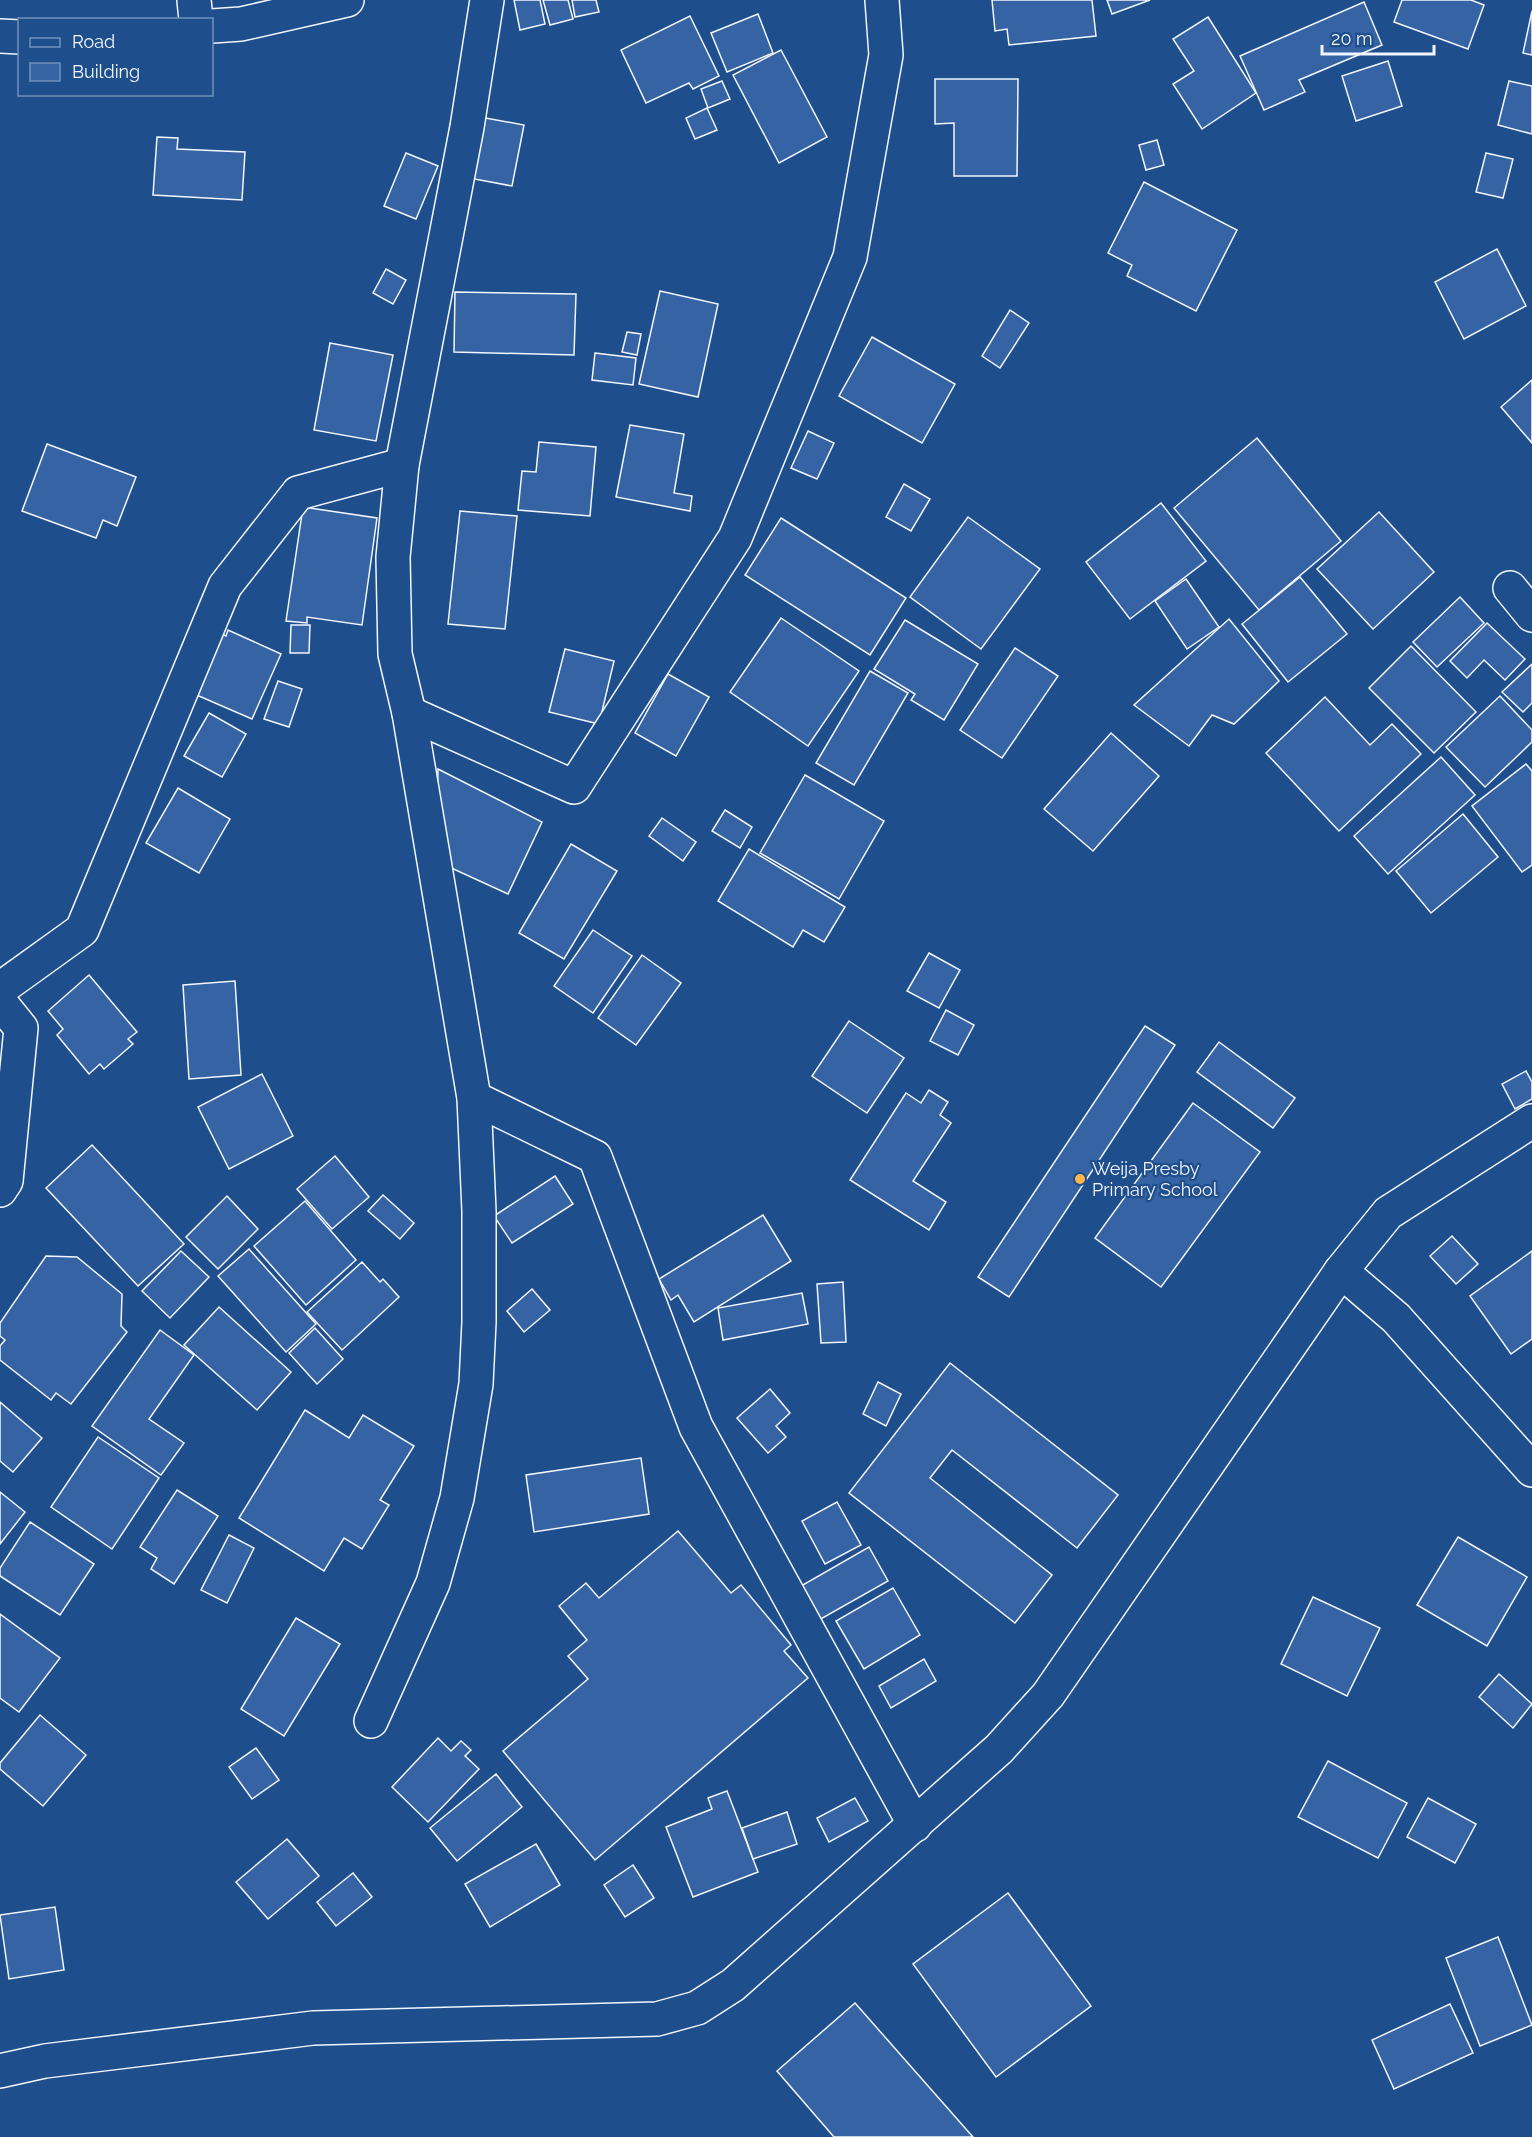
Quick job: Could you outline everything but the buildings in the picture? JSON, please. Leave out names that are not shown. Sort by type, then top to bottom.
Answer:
[{"type":"street","points":[[194,0],[196,18]]},
{"type":"street","points":[[213,26],[241,24],[347,0]]},
{"type":"street","points":[[371,1721],[433,1583],[457,1498],[476,1384],[479,1322],[479,1211],[474,1098],[410,713],[395,654],[393,557],[402,465],[467,127],[488,0]]},
{"type":"street","points":[[410,713],[574,787],[735,538],[850,257],[886,55],[882,0]]},
{"type":"street","points":[[0,36],[18,37]]},
{"type":"street","points":[[0,989],[82,930],[225,585],[298,493],[402,465]]},
{"type":"street","points":[[1510,588],[1532,615]]},
{"type":"street","points":[[0,1002],[21,1028],[6,1182],[0,1190]]},
{"type":"street","points":[[474,1098],[595,1157],[696,1427],[915,1825]]},
{"type":"street","points":[[0,2072],[45,2061],[314,2028],[657,2019],[697,2007],[734,1985],[999,1749],[1047,1695],[1341,1271],[1388,1213],[1532,1121]]},
{"type":"street","points":[[1341,1271],[1396,1318],[1532,1470]]},
{"type":"place","name":"Weija Presby Primary School","points":[[1080,1179]]}]
